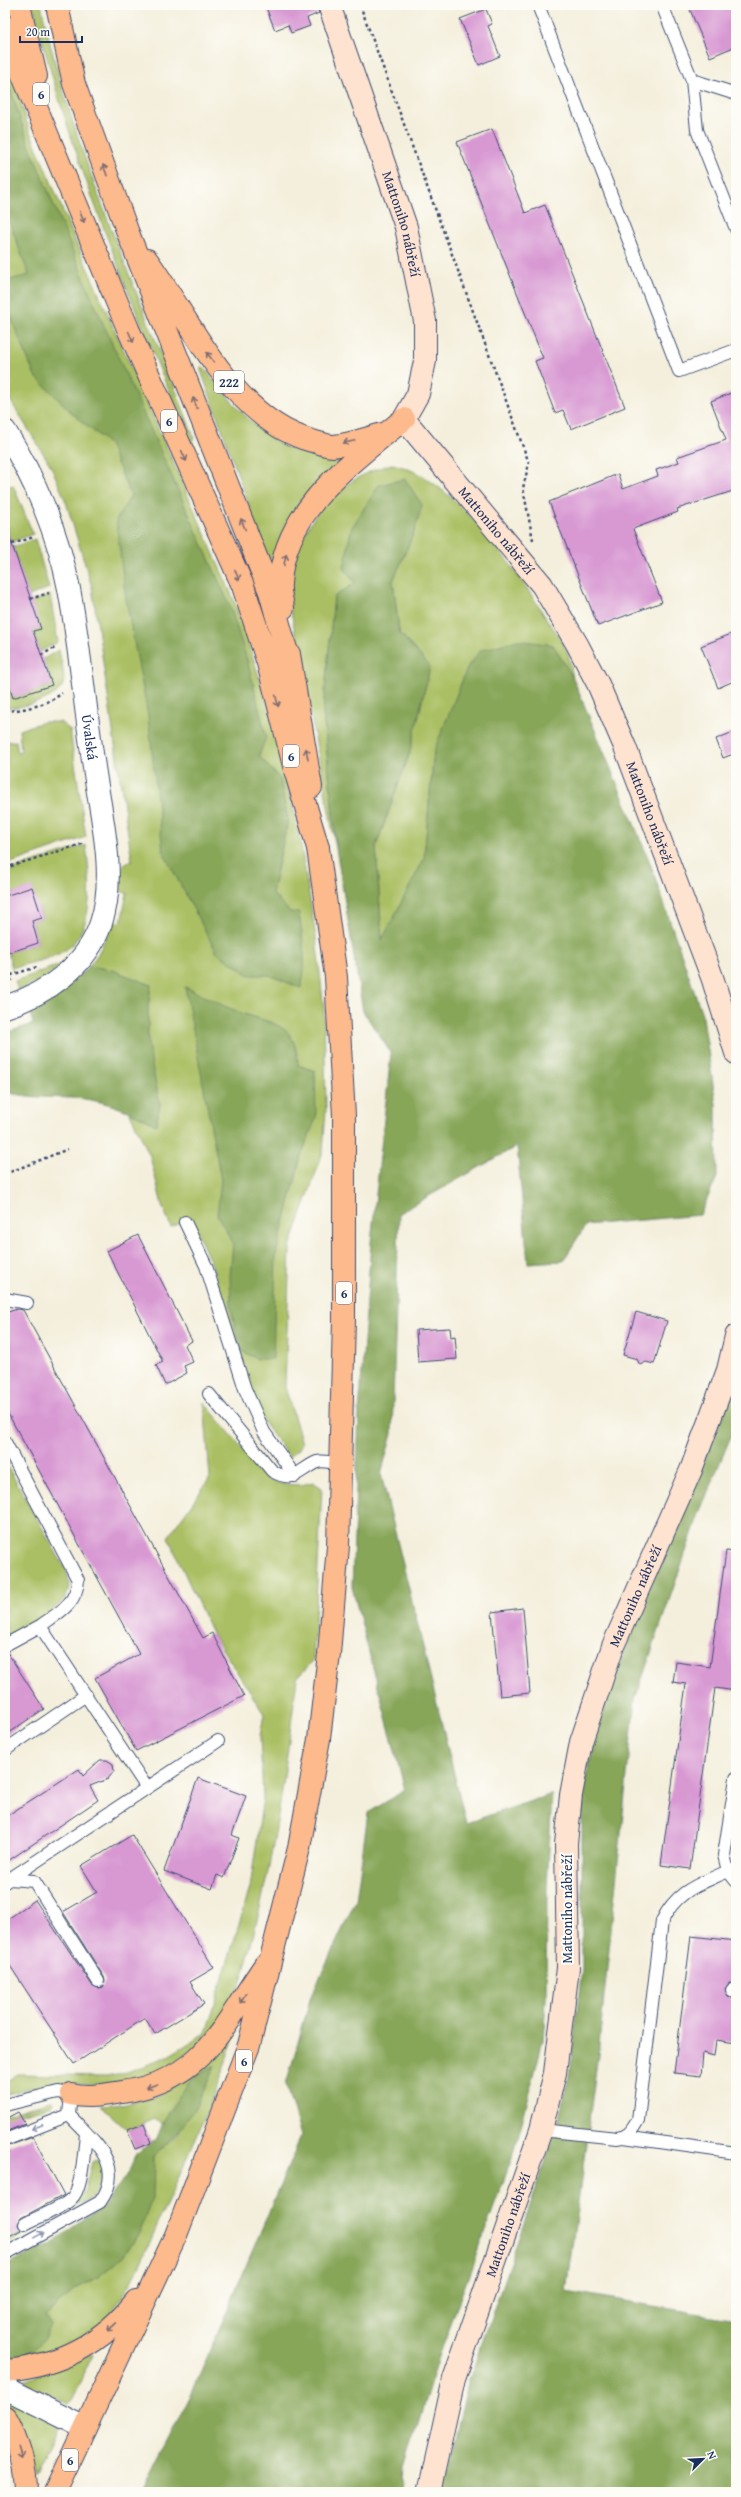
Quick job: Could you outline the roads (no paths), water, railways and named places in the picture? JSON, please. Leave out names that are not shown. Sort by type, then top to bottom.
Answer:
[{"type":"main road","name":"6","points":[[19,5],[28,52],[67,181],[129,331],[242,586],[268,663],[295,770],[318,848]]},
{"type":"main road","name":"6","points":[[55,2492],[176,2235],[232,2095],[250,2045],[300,1848],[319,1739],[337,1561],[342,1464],[344,1116],[336,977],[318,848],[309,767],[291,667],[270,592],[128,233],[74,84],[57,5]]},
{"type":"main road","name":"Mattoniho nábřeží","points":[[329,5],[406,227],[425,322],[426,361],[418,394],[404,419],[542,586],[577,644],[598,684],[625,748],[712,977],[736,1053]]},
{"type":"main road","points":[[5,27],[11,47],[67,181]]},
{"type":"main road","name":"222","points":[[128,233],[164,283],[200,344],[227,379],[260,412],[294,436],[332,446],[386,433],[404,419]]},
{"type":"main road","points":[[291,667],[280,584],[287,547],[300,518],[320,494],[386,433]]},
{"type":"main road","name":"Mattoniho nábřeží","points":[[429,2492],[454,2379],[541,2130],[555,2073],[568,1968],[566,1844],[571,1795],[581,1742],[613,1646],[691,1470],[728,1370],[736,1336]]},
{"type":"main road","points":[[70,2104],[88,2098],[143,2089],[166,2080],[188,2067],[227,2026],[246,1994],[273,1954]]},
{"type":"main road","points":[[5,2371],[56,2360],[97,2341],[128,2311],[156,2276]]},
{"type":"main road","points":[[5,2417],[21,2453],[26,2476],[26,2492]]},
{"type":"street","name":"Úvalská","points":[[5,431],[30,476],[45,513],[68,588],[104,836],[108,897],[101,924],[90,947],[78,963],[42,991],[5,1007]]},
{"type":"street","points":[[5,2388],[84,2428]]},
{"type":"lane","points":[[538,5],[679,371],[736,350]]},
{"type":"lane","points":[[662,5],[692,80],[697,130],[736,229]]},
{"type":"lane","points":[[692,80],[736,94]]},
{"type":"lane","points":[[185,1222],[206,1266],[245,1389],[264,1432],[295,1476]]},
{"type":"lane","points":[[5,1299],[27,1303]]},
{"type":"lane","points":[[209,1394],[272,1471],[282,1477],[295,1476],[318,1462],[342,1464]]},
{"type":"lane","points":[[5,1442],[78,1580],[74,1598],[68,1606],[40,1626],[5,1646]]},
{"type":"lane","points":[[40,1626],[146,1788]]},
{"type":"lane","points":[[5,1750],[86,1696]]},
{"type":"lane","points":[[7,1881],[218,1741]]},
{"type":"lane","points":[[736,1778],[724,1855],[728,1871],[736,1881]]},
{"type":"lane","points":[[624,2137],[631,2132],[638,2120],[662,1921],[669,1906],[683,1891],[728,1871]]},
{"type":"lane","points":[[7,1881],[34,1881],[98,1981]]},
{"type":"lane","points":[[5,2105],[58,2092],[70,2104],[86,2134],[108,2158],[111,2179],[108,2190],[100,2202],[5,2254]]},
{"type":"lane","points":[[5,2140],[70,2104]]},
{"type":"lane","points":[[541,2130],[587,2136],[624,2137],[736,2153]]},
{"type":"lane","points":[[24,2224],[71,2199],[76,2191],[81,2170],[86,2134]]}]
